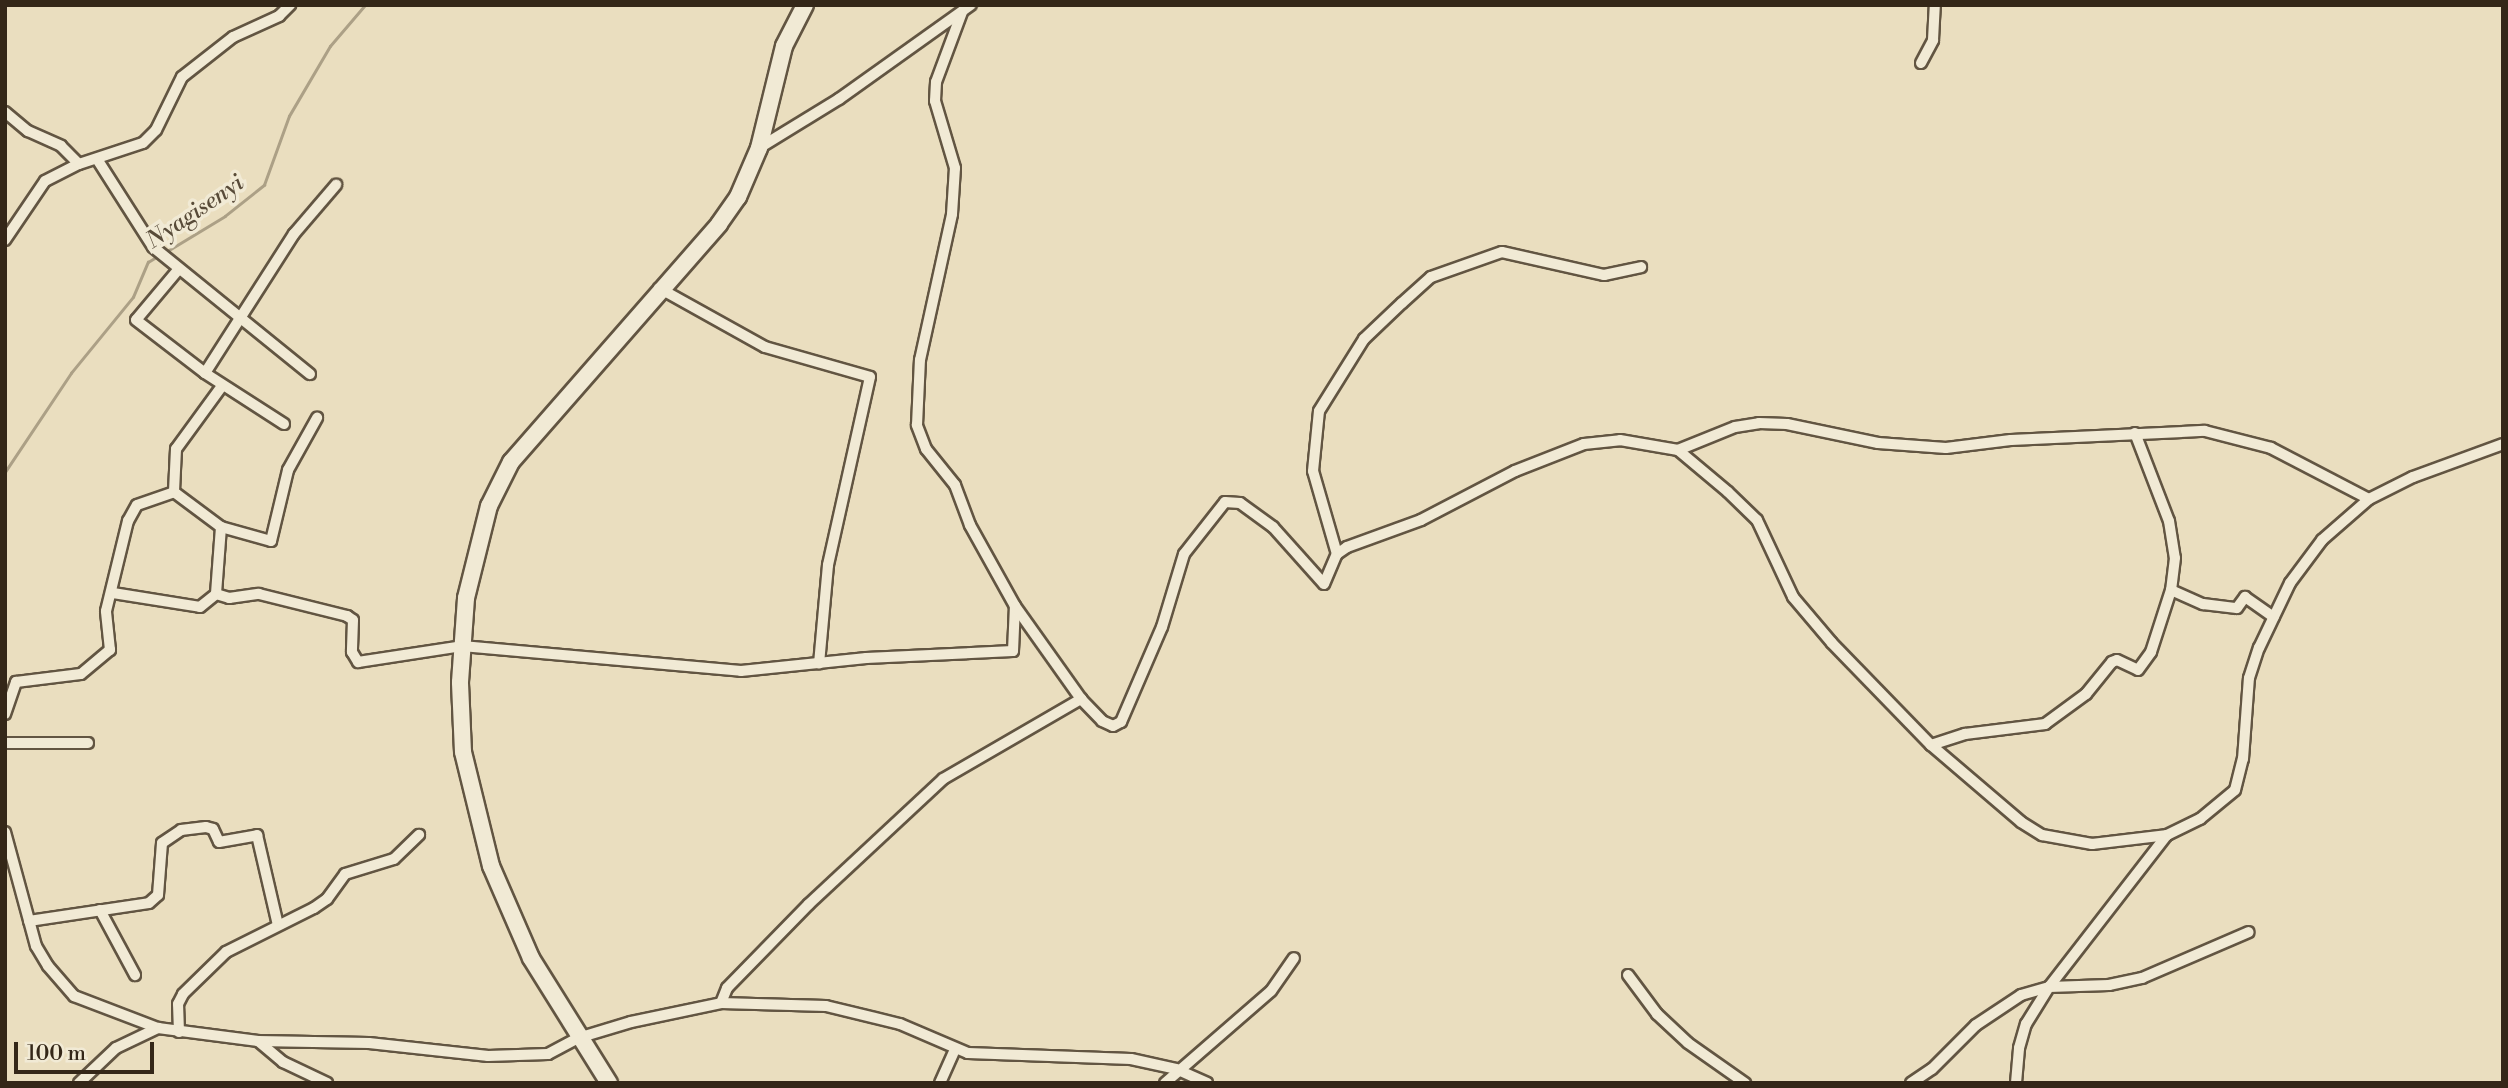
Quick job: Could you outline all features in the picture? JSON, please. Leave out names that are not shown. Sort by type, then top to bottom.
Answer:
[{"type":"main road","points":[[609,1083],[578,1038],[531,958],[488,853],[463,752],[462,646],[466,598],[489,506],[511,463],[659,288],[719,224],[748,180],[759,148],[784,47],[804,5]]},
{"type":"street","points":[[5,240],[41,185],[79,164],[143,143],[156,130],[182,78],[233,37],[279,16],[290,5]]},
{"type":"street","points":[[1921,63],[1930,52],[1935,5]]},
{"type":"street","points":[[759,148],[839,99],[966,8]]},
{"type":"street","points":[[966,8],[936,82],[935,101],[955,168],[952,214],[920,360],[917,425],[926,449],[956,485],[970,525],[1015,606],[1081,699],[1102,721],[1113,726],[1121,722],[1162,627],[1184,554],[1226,502],[1240,503],[1273,527],[1324,584],[1337,554],[1313,471],[1319,411],[1364,339],[1431,277],[1461,262],[1502,252],[1604,275],[1641,268]]},
{"type":"street","points":[[5,112],[28,131],[61,146],[79,164]]},
{"type":"street","points":[[97,159],[143,234],[177,270],[310,374]]},
{"type":"street","points":[[205,373],[294,234],[336,185]]},
{"type":"street","points":[[177,270],[136,320],[222,386],[284,424]]},
{"type":"street","points":[[659,288],[765,347],[870,377],[828,565],[819,664]]},
{"type":"street","points":[[174,492],[176,449],[222,386]]},
{"type":"street","points":[[5,713],[16,682],[81,674],[110,650],[106,611],[113,593],[119,547],[132,512],[157,495],[174,492],[221,527],[271,541],[288,470],[317,418]]},
{"type":"street","points":[[1337,554],[1421,520],[1559,451],[1620,440],[1678,450],[1735,427],[1759,423],[1787,424],[1878,443],[1946,448],[2135,433],[2205,431],[2230,435],[2271,448],[2369,499]]},
{"type":"street","points":[[1931,745],[1965,734],[2045,724],[2086,694],[2112,662],[2118,660],[2138,670],[2151,652],[2171,590],[2175,558],[2169,521],[2135,433]]},
{"type":"street","points":[[1678,450],[1757,520],[1793,597],[1931,745],[2021,822],[2042,835],[2092,844],[2167,835],[2200,819],[2235,790],[2243,759],[2249,678],[2290,583],[2322,540],[2369,499],[2413,477],[2503,444]]},
{"type":"street","points":[[113,593],[200,607],[216,594],[221,527]]},
{"type":"street","points":[[2171,590],[2203,604],[2237,608],[2245,597],[2274,617]]},
{"type":"street","points":[[216,594],[229,598],[260,594],[347,616],[353,620],[352,652],[358,662],[462,646],[517,647],[574,659],[741,671],[866,658],[1009,654],[1013,651],[1015,606]]},
{"type":"street","points":[[722,1003],[727,988],[818,895],[943,779],[1081,699]]},
{"type":"street","points":[[5,743],[88,743]]},
{"type":"street","points":[[30,921],[100,911],[156,899],[162,843],[181,830],[211,827],[222,842],[257,835],[278,925]]},
{"type":"street","points":[[5,832],[30,921],[48,966],[74,996],[158,1028],[258,1041],[369,1043],[488,1056],[548,1054],[578,1038],[722,1003],[826,1006],[900,1024],[955,1049],[1131,1059],[1176,1069],[1207,1083]]},
{"type":"street","points":[[179,1032],[178,1004],[183,994],[240,941],[278,925],[327,899],[345,874],[394,859],[419,835]]},
{"type":"street","points":[[2016,1083],[2026,1024],[2049,987],[2167,835]]},
{"type":"street","points":[[100,911],[135,975]]},
{"type":"street","points":[[1911,1083],[1932,1069],[2001,1006],[2049,987],[2096,986],[2142,978],[2249,932]]},
{"type":"street","points":[[1165,1083],[1176,1069],[1271,990],[1294,958]]},
{"type":"street","points":[[1628,975],[1657,1013],[1688,1042],[1745,1083]]},
{"type":"street","points":[[79,1083],[116,1048],[158,1028]]},
{"type":"street","points":[[258,1041],[283,1062],[327,1083]]},
{"type":"street","points":[[940,1083],[955,1049]]},
{"type":"waterway","name":"Nyagisenyi","points":[[164,253],[225,216],[264,185],[289,116],[330,46],[365,5]]},
{"type":"waterway","name":"Nyagisenyi","points":[[5,472],[71,373],[133,297],[148,262],[158,256]]}]
